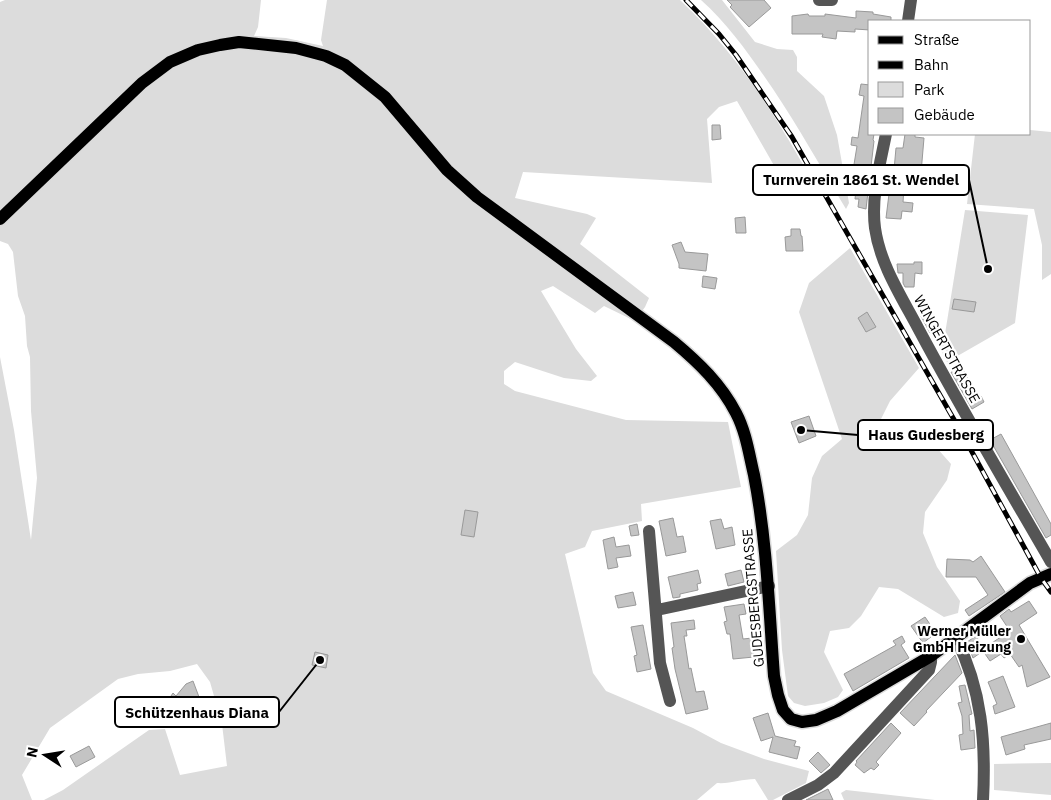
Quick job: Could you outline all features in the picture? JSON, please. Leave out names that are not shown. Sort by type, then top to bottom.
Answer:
[{"type":"main road","name":"GUDESBERGSTRASSE","points":[[0,219],[142,83],[170,62],[198,50],[239,42],[296,48],[326,56],[345,65],[385,97],[447,170],[477,197],[674,342],[699,363],[719,384],[738,415],[747,442],[766,553],[778,695],[782,710],[791,718],[802,722],[816,720],[837,711],[931,656],[1030,583],[1051,574]]},
{"type":"street","points":[[819,0],[832,0]]},
{"type":"street","points":[[908,20],[911,0]]},
{"type":"street","name":"WINGERTSTRASSE","points":[[886,135],[874,207],[878,243],[887,268],[934,358],[1051,562]]},
{"type":"street","points":[[649,531],[660,663],[670,701]]},
{"type":"street","points":[[657,610],[769,586]]},
{"type":"street","points":[[956,638],[968,661],[981,721],[984,748],[983,800]]},
{"type":"street","points":[[788,800],[818,785],[834,773],[929,670],[931,656]]},
{"type":"green space","points":[[5,0],[261,0],[258,27],[254,36],[286,38],[323,46],[321,40],[327,0],[680,0],[720,42],[756,88],[816,188],[793,188],[780,176],[737,101],[719,107],[707,119],[712,183],[523,172],[515,198],[587,214],[596,218],[580,244],[649,298],[635,321],[604,306],[595,313],[553,286],[541,291],[576,349],[597,376],[591,381],[564,378],[515,362],[504,371],[504,384],[515,391],[626,420],[728,422],[741,487],[641,504],[642,521],[592,531],[585,547],[565,554],[593,673],[606,691],[693,728],[721,743],[764,759],[809,771],[806,783],[773,800],[768,800],[755,779],[717,783],[697,800],[44,800],[63,790],[149,730],[165,729],[180,775],[227,766],[222,724],[210,682],[197,664],[170,671],[138,674],[118,679],[50,728],[22,775],[32,800],[0,800],[0,357],[14,430],[31,540],[37,478],[31,411],[30,357],[27,346],[25,316],[18,296],[13,252],[8,244],[0,241],[0,2]]},
{"type":"green space","points":[[701,0],[722,0],[755,42],[777,49],[793,50],[797,57],[797,71],[824,96],[837,135],[849,203],[846,209],[765,77],[731,31]]},
{"type":"green space","points":[[1031,130],[1051,132],[1051,274],[1042,280],[1042,245],[1034,209],[967,204],[975,135],[1031,135]]},
{"type":"green space","points":[[965,210],[1028,215],[1015,323],[947,362],[939,346],[944,340]]},
{"type":"green space","points":[[850,248],[919,368],[890,401],[881,419],[888,441],[908,449],[936,447],[951,464],[947,480],[925,512],[923,533],[937,567],[960,601],[958,613],[944,617],[898,589],[879,587],[861,616],[849,628],[830,631],[824,652],[843,690],[838,697],[824,703],[805,706],[794,703],[788,696],[782,650],[776,551],[797,535],[808,515],[812,478],[822,456],[842,439],[799,312],[809,283]]},
{"type":"green space","points":[[1051,763],[1051,795],[994,790],[994,764]]},
{"type":"green space","points":[[846,790],[935,800],[844,800],[841,793]]},
{"type":"building","points":[[727,0],[764,0],[771,8],[749,27],[730,7],[732,5]]},
{"type":"building","points":[[856,11],[873,12],[873,14],[891,17],[891,20],[868,20],[868,30],[855,29],[855,32],[837,31],[836,39],[822,37],[823,34],[792,34],[792,16],[808,14],[809,16],[825,16],[825,14],[856,18]]},
{"type":"building","points":[[861,84],[868,85],[868,135],[874,135],[874,141],[866,209],[858,207],[859,199],[855,199],[856,190],[850,189],[857,146],[851,145],[852,137],[858,138],[864,96],[859,95]]},
{"type":"building","points":[[712,125],[720,125],[721,139],[712,140]]},
{"type":"building","points":[[905,135],[915,135],[915,137],[924,138],[921,173],[911,172],[909,188],[904,188],[903,202],[913,203],[912,212],[902,211],[901,219],[886,218],[896,148],[903,148]]},
{"type":"building","points":[[745,217],[746,233],[736,233],[735,218]]},
{"type":"building","points":[[791,229],[800,229],[803,251],[786,251],[785,237],[791,236]]},
{"type":"building","points":[[681,242],[685,252],[708,254],[706,271],[679,268],[672,245]]},
{"type":"building","points":[[914,262],[922,262],[922,274],[915,273],[914,287],[905,287],[903,273],[898,273],[897,264],[914,264]]},
{"type":"building","points":[[703,276],[717,278],[715,289],[702,287]]},
{"type":"building","points":[[954,299],[976,302],[974,312],[952,309]]},
{"type":"building","points":[[931,311],[940,327],[930,333],[921,316]]},
{"type":"building","points":[[867,312],[876,327],[866,332],[858,318]]},
{"type":"building","points":[[961,366],[978,397],[981,396],[984,402],[972,409],[951,372]]},
{"type":"building","points":[[809,416],[816,436],[799,443],[791,422]]},
{"type":"building","points":[[1001,434],[1051,524],[1051,535],[1046,538],[990,440]]},
{"type":"building","points":[[465,510],[478,512],[474,537],[461,535]]},
{"type":"building","points":[[673,518],[677,537],[683,536],[686,552],[666,556],[659,521]]},
{"type":"building","points":[[721,519],[724,529],[732,527],[735,545],[716,549],[710,521]]},
{"type":"building","points":[[637,524],[639,535],[631,536],[629,526]]},
{"type":"building","points":[[614,537],[616,547],[629,545],[631,556],[616,558],[618,567],[608,569],[603,540]]},
{"type":"building","points":[[981,556],[1005,592],[969,616],[965,610],[988,595],[976,577],[946,577],[947,559],[970,560],[973,562]]},
{"type":"building","points":[[698,570],[701,583],[697,584],[698,590],[680,594],[680,597],[673,598],[668,577]]},
{"type":"building","points":[[741,570],[744,582],[728,586],[725,574]]},
{"type":"building","points":[[633,592],[636,605],[618,608],[615,596]]},
{"type":"building","points":[[1029,601],[1037,613],[1019,625],[1050,677],[1027,687],[1022,665],[1019,667],[1010,654],[1004,658],[1001,654],[990,661],[983,651],[973,658],[967,642],[976,636],[984,648],[1010,631],[1000,616],[1009,609],[1011,612]]},
{"type":"building","points":[[744,604],[746,614],[739,615],[743,639],[752,638],[754,657],[733,659],[730,634],[727,634],[724,622],[727,621],[724,607]]},
{"type":"building","points":[[925,617],[936,633],[923,643],[911,626]]},
{"type":"building","points":[[694,620],[695,629],[686,630],[687,636],[684,636],[689,669],[691,668],[696,692],[704,691],[708,709],[686,714],[675,669],[671,623]]},
{"type":"building","points":[[643,625],[651,669],[637,672],[634,656],[637,655],[631,627]]},
{"type":"building","points":[[902,636],[905,642],[901,645],[909,658],[853,691],[844,674],[896,645],[893,641]]},
{"type":"building","points":[[315,652],[328,655],[326,668],[312,665]]},
{"type":"building","points":[[955,655],[962,673],[914,726],[900,713]]},
{"type":"building","points":[[1003,676],[1015,707],[995,714],[993,706],[997,704],[988,682]]},
{"type":"building","points":[[193,681],[199,697],[184,703],[176,718],[168,724],[163,718],[167,715],[161,711],[173,693],[176,696],[186,684]]},
{"type":"building","points":[[965,685],[972,714],[969,715],[970,731],[974,730],[975,748],[961,750],[959,735],[963,734],[962,716],[958,703],[962,702],[959,686]]},
{"type":"building","points":[[768,713],[775,736],[796,741],[794,746],[800,747],[797,759],[769,752],[773,737],[761,741],[753,718]]},
{"type":"building","points":[[891,723],[901,733],[876,762],[879,765],[874,770],[871,768],[864,773],[855,765],[856,761]]},
{"type":"building","points":[[1051,723],[1051,739],[1024,745],[1025,749],[1006,755],[1001,737]]},
{"type":"building","points":[[89,746],[95,757],[76,767],[70,756]]},
{"type":"building","points":[[818,752],[830,765],[821,773],[809,761]]},
{"type":"building","points":[[828,789],[833,800],[806,800]]},
{"type":"railway","points":[[686,0],[719,34],[736,55],[792,137],[960,430],[1041,578],[1051,592]]},
{"type":"place","name":"Turnverein 1861 St. Wendel","points":[[988,269]]},
{"type":"place","name":"Haus Gudesberg","points":[[801,430]]},
{"type":"place","name":"Werner Müller GmbH Heizung","points":[[1021,639]]},
{"type":"place","name":"Schützenhaus Diana","points":[[320,660]]}]
